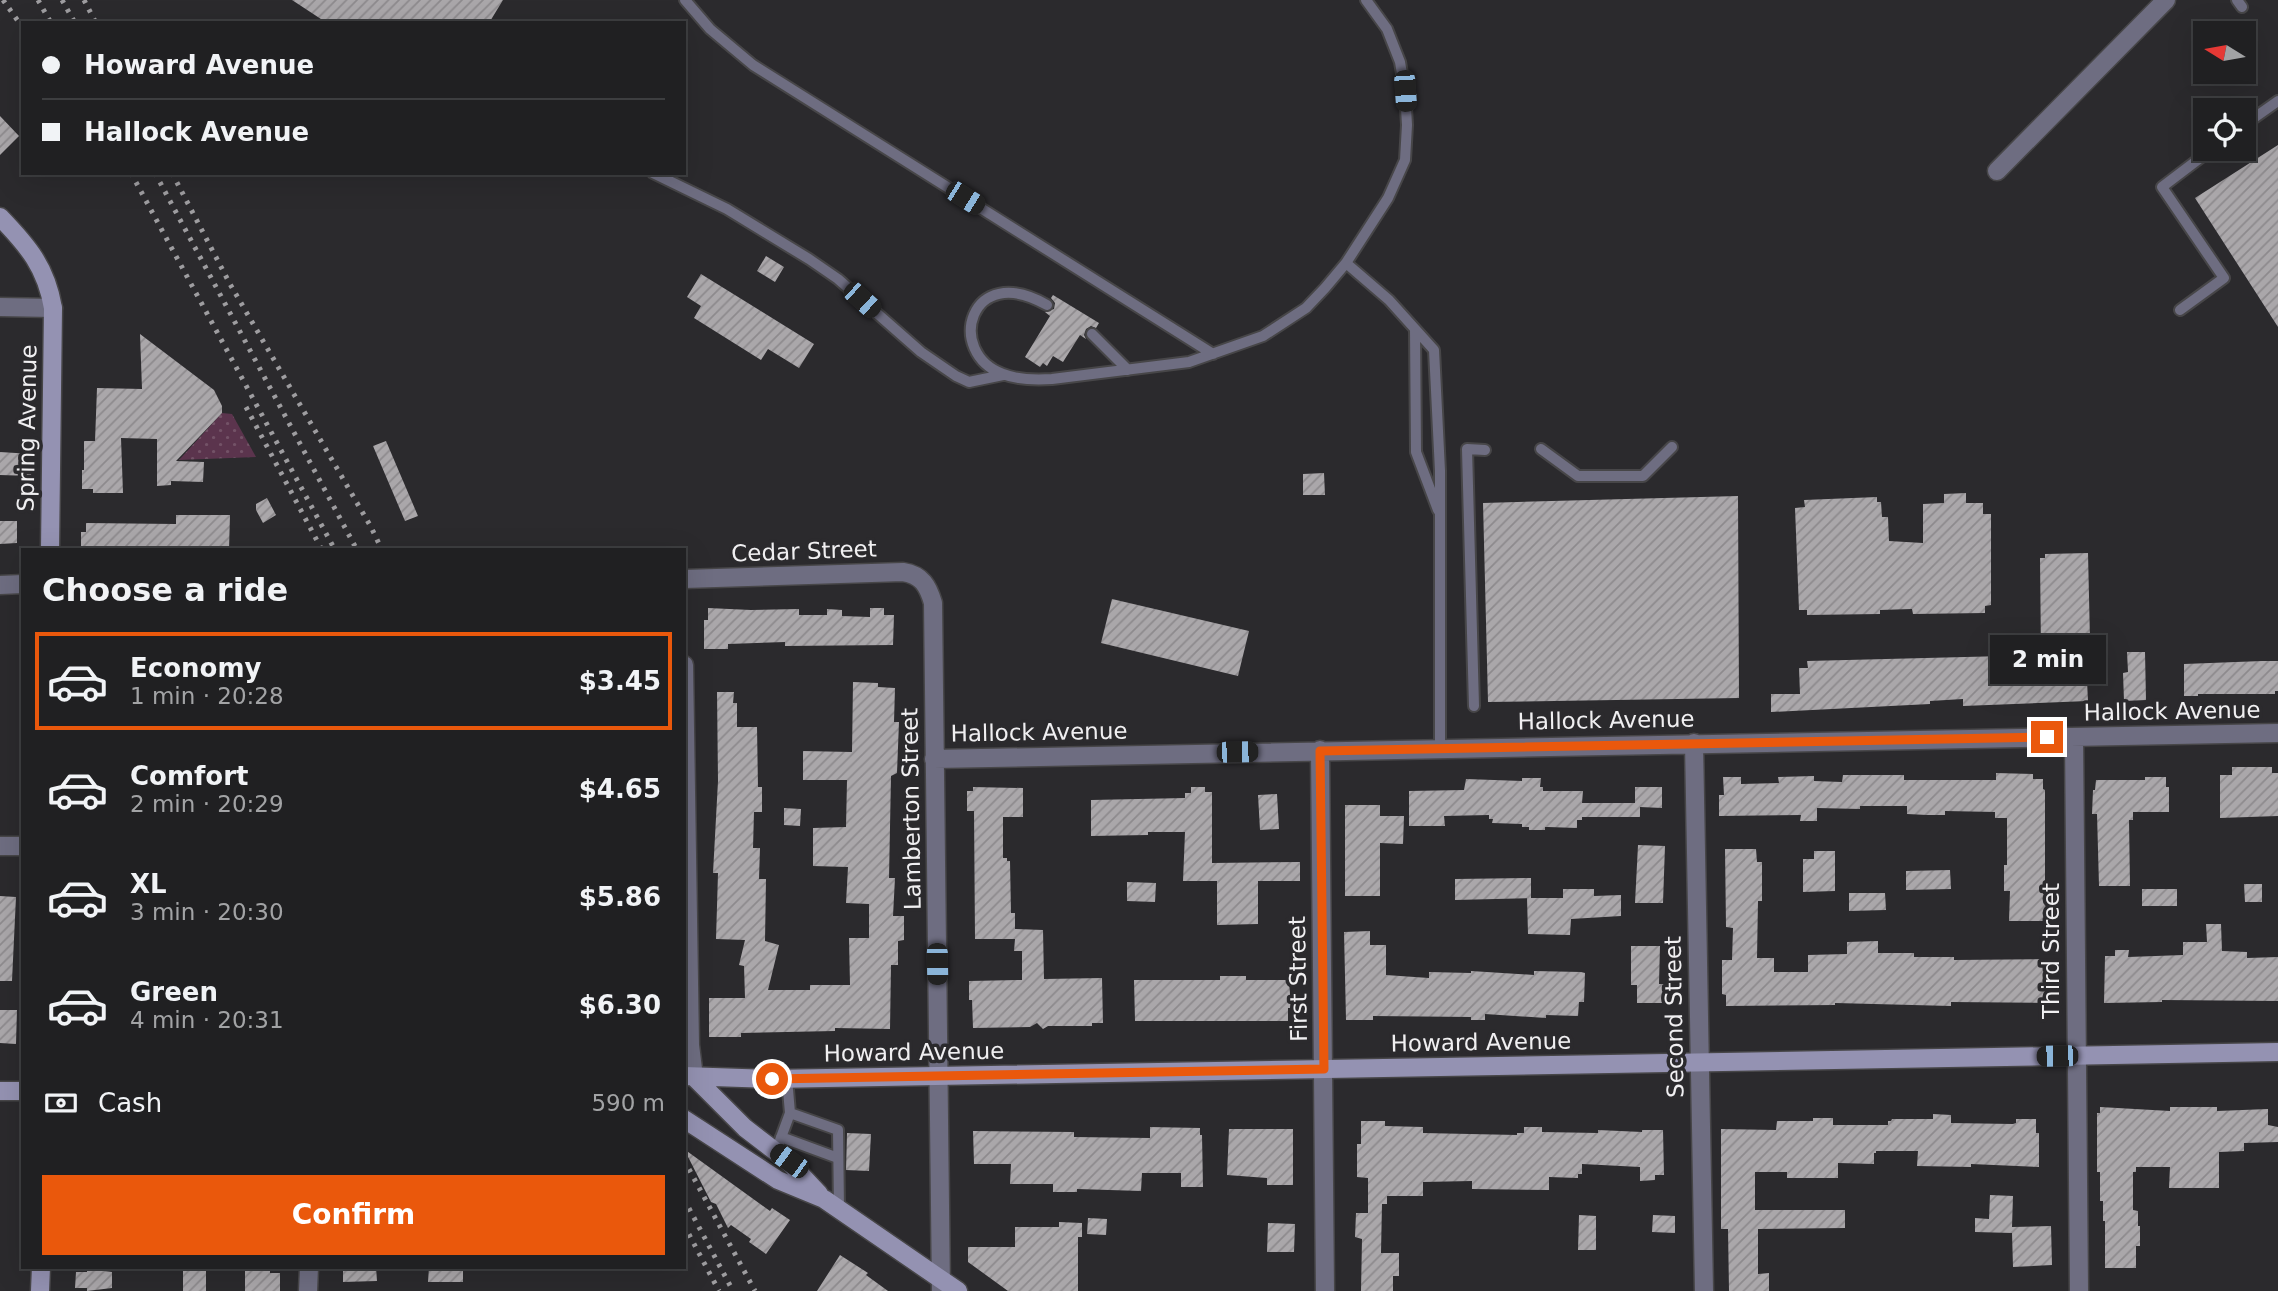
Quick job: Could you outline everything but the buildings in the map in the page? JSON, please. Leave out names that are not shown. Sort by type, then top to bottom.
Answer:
[{"type":"main road","name":"Spring Avenue","points":[[0,217],[25,243],[43,270],[50,287],[53,308],[50,548]]},
{"type":"main road","name":"Howard Avenue","points":[[689,1077],[939,1076],[2278,1052]]},
{"type":"main road","points":[[689,1077],[746,1128],[778,1144],[789,1161],[831,1204],[941,1285],[958,1291]]},
{"type":"main road","points":[[0,1091],[21,1091]]},
{"type":"main road","points":[[686,1120],[778,1180],[831,1204]]},
{"type":"main road","points":[[40,1291],[41,1269]]},
{"type":"street","points":[[1997,171],[2166,0]]},
{"type":"street","points":[[0,307],[53,308]]},
{"type":"street","name":"Cedar Street","points":[[686,579],[903,572],[923,580]]},
{"type":"street","name":"Lamberton Street","points":[[923,580],[933,603],[941,1285]]},
{"type":"street","points":[[0,585],[21,584]]},
{"type":"street","name":"Hallock Avenue","points":[[934,759],[2278,733]]},
{"type":"street","name":"Third Street","points":[[2074,737],[2079,1291]]},
{"type":"street","name":"Second Street","points":[[1694,743],[1704,1291]]},
{"type":"street","name":"First Street","points":[[1320,751],[1325,1291]]},
{"type":"street","points":[[686,792],[689,1077]]},
{"type":"street","points":[[0,846],[21,846]]},
{"type":"street","points":[[309,1269],[309,1291]]},
{"type":"lane","points":[[685,0],[710,29],[753,65],[1213,354]]},
{"type":"lane","points":[[1047,305],[1032,297],[1007,292],[990,296],[979,304],[972,317],[971,333],[980,358],[990,368],[1003,374],[1030,380],[1189,362],[1263,336],[1306,308],[1346,262],[1388,198],[1405,160],[1407,125],[1400,62],[1387,29],[1366,0]]},
{"type":"lane","points":[[2256,117],[2278,102]]},
{"type":"lane","points":[[2180,310],[2224,278],[2162,187],[2196,161]]},
{"type":"lane","points":[[657,175],[727,209],[809,259],[838,279],[921,352],[956,376],[968,382],[1003,374]]},
{"type":"lane","points":[[1346,262],[1389,300],[1434,350],[1440,516],[1440,748]]},
{"type":"lane","points":[[1415,329],[1416,452],[1440,516]]},
{"type":"lane","points":[[1092,334],[1128,370]]},
{"type":"lane","points":[[1541,449],[1578,476],[1643,476],[1672,447]]},
{"type":"lane","points":[[1474,706],[1467,449],[1485,450]]},
{"type":"lane","points":[[787,1078],[790,1113],[778,1144],[838,1158]]},
{"type":"lane","points":[[790,1113],[838,1130],[838,1158],[831,1204]]},
{"type":"shaded area","points":[[222,413],[232,414],[256,457],[179,460]]},
{"type":"railway","points":[[3,0],[21,25]]},
{"type":"railway","points":[[38,0],[50,21]]},
{"type":"railway","points":[[62,0],[74,21]]},
{"type":"railway","points":[[84,0],[95,21]]},
{"type":"railway","points":[[132,175],[334,548]]},
{"type":"railway","points":[[156,175],[356,548]]},
{"type":"railway","points":[[173,175],[230,284],[381,548]]},
{"type":"railway","points":[[246,407],[321,548]]},
{"type":"railway","points":[[686,1164],[755,1291]]},
{"type":"railway","points":[[686,1203],[733,1291]]},
{"type":"railway","points":[[686,1229],[719,1291]]},
{"type":"route","points":[[772,1079],[1324,1069],[1320,751],[2047,737]]}]
